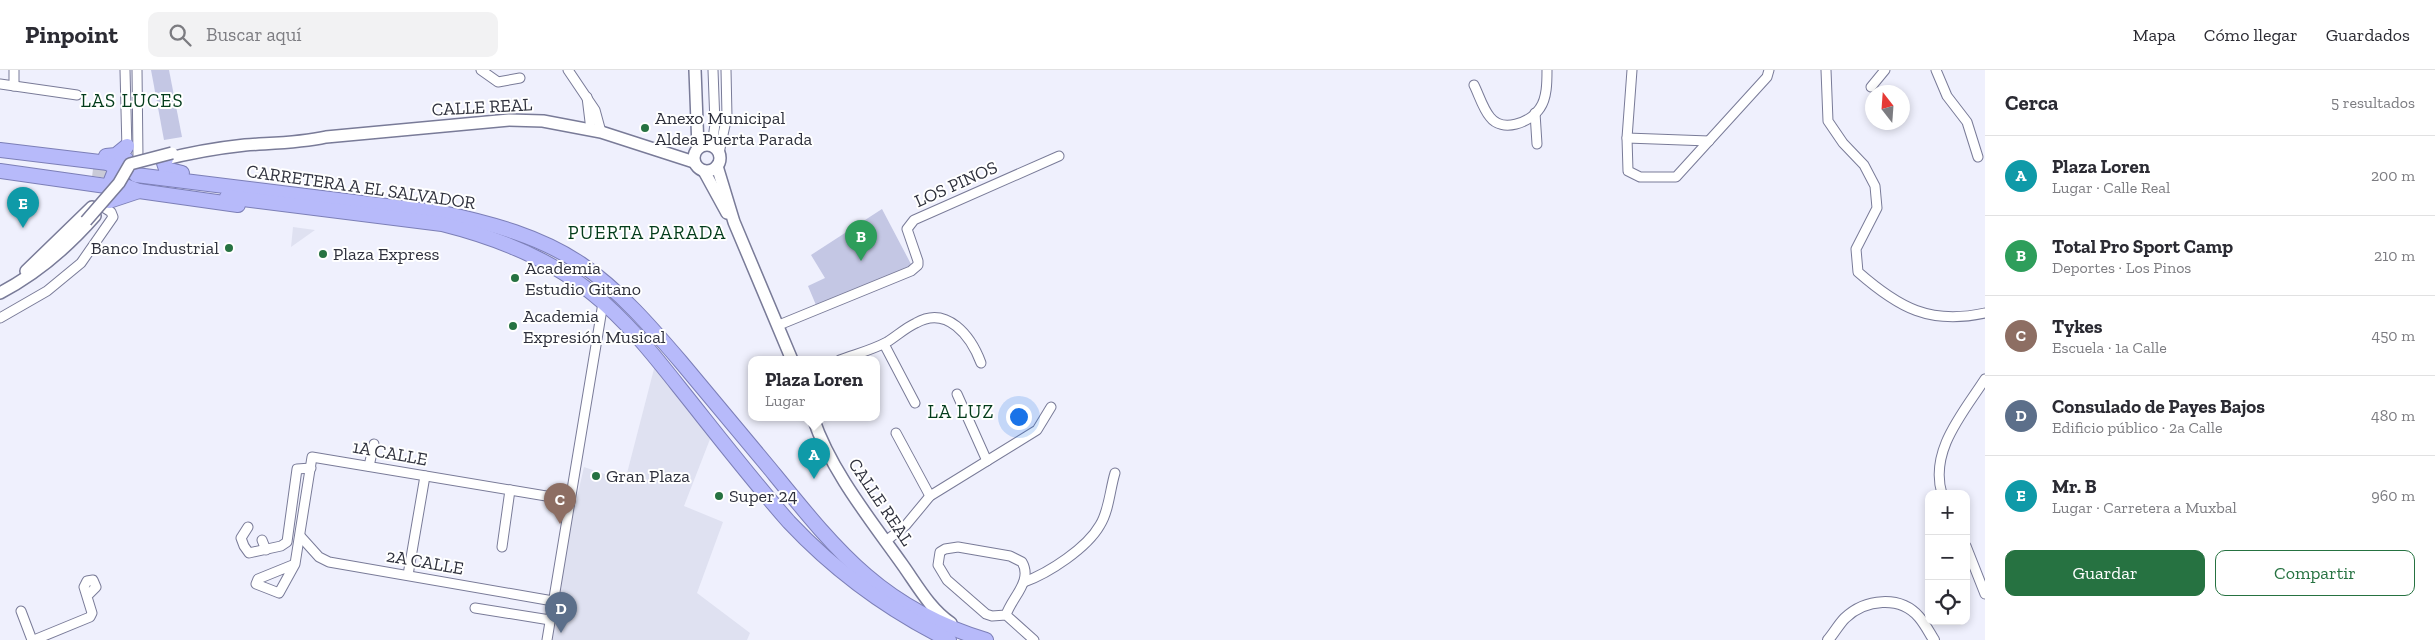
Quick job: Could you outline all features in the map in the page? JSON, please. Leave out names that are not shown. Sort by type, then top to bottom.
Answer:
[{"type":"highway","points":[[0,150],[26,153],[46,150],[111,156],[126,171]]},
{"type":"highway","name":"CARRETERA A EL SALVADOR","points":[[26,153],[289,201],[430,222],[464,230],[523,252],[550,266],[603,303],[639,338],[772,502],[824,557],[849,579],[885,605],[949,640]]},
{"type":"highway","points":[[0,156],[99,190]]},
{"type":"highway","points":[[169,156],[164,164],[168,171],[246,184],[289,201]]},
{"type":"highway","points":[[0,165],[99,190],[126,171]]},
{"type":"highway","points":[[0,171],[99,190],[126,171]]},
{"type":"highway","name":"CARRETERA A EL SALVADOR","points":[[289,201],[430,211],[467,218],[529,238],[580,263],[618,293],[652,328],[806,514],[869,580],[903,604],[986,640]]},
{"type":"main road","points":[[695,70],[696,104],[707,146],[720,160],[711,171],[704,171],[698,168],[694,162],[694,154],[707,146]]},
{"type":"main road","name":"CALLE REAL","points":[[126,171],[204,144],[305,134],[326,137],[509,120],[543,121],[596,131],[694,162]]},
{"type":"main road","points":[[0,287],[38,266],[86,221],[119,183],[130,164],[226,144],[326,137]]},
{"type":"main road","points":[[676,156],[688,155],[707,146]]},
{"type":"main road","points":[[126,171],[169,156]]},
{"type":"main road","points":[[717,166],[734,222],[791,356]]},
{"type":"main road","points":[[704,171],[723,207],[734,222]]},
{"type":"main road","points":[[0,287],[32,266],[99,190]]},
{"type":"main road","points":[[0,294],[29,278],[49,262],[99,190]]},
{"type":"main road","name":"CALLE REAL","points":[[814,421],[828,454],[928,601],[941,616],[962,631]]},
{"type":"main road","points":[[918,611],[928,601]]},
{"type":"street","points":[[14,70],[14,86]]},
{"type":"street","points":[[125,70],[126,171]]},
{"type":"street","points":[[126,171],[138,115],[137,70]]},
{"type":"street","points":[[481,70],[498,82],[520,78]]},
{"type":"street","points":[[568,70],[598,117],[596,131]]},
{"type":"street","points":[[707,146],[715,124],[713,70]]},
{"type":"street","points":[[707,146],[727,116],[726,70]]},
{"type":"street","points":[[1474,85],[1490,118],[1507,126],[1520,123],[1540,108],[1546,91],[1547,70]]},
{"type":"street","points":[[1632,70],[1627,138],[1628,171],[1640,177],[1676,177],[1767,77],[1769,70]]},
{"type":"street","points":[[1826,70],[1828,121],[1843,143],[1864,165],[1875,186],[1877,208],[1856,249],[1858,272],[1878,289],[1905,307],[1945,318],[1985,312]]},
{"type":"street","points":[[1873,85],[1885,70]]},
{"type":"street","points":[[1936,70],[1948,96],[1967,122],[1978,157]]},
{"type":"street","points":[[0,84],[77,96]]},
{"type":"street","points":[[1535,112],[1537,144]]},
{"type":"street","points":[[126,116],[138,115]]},
{"type":"street","points":[[1627,138],[1709,142]]},
{"type":"street","name":"LOS PINOS","points":[[779,325],[911,271],[918,264],[907,228],[914,220],[1059,156]]},
{"type":"street","points":[[0,318],[47,291],[81,263],[113,217],[99,190]]},
{"type":"street","points":[[547,640],[603,303]]},
{"type":"street","points":[[851,356],[884,344],[917,322],[926,319],[949,320],[966,335],[981,363]]},
{"type":"street","points":[[884,344],[915,403]]},
{"type":"street","points":[[1941,490],[1938,469],[1947,438],[1985,379]]},
{"type":"street","points":[[957,394],[987,461]]},
{"type":"street","points":[[886,541],[906,525],[930,496],[1037,430],[1050,407]]},
{"type":"street","points":[[896,433],[930,496]]},
{"type":"street","points":[[369,466],[374,444]]},
{"type":"street","name":"1A CALLE","points":[[311,468],[312,456],[570,500]]},
{"type":"street","points":[[248,528],[241,538],[246,550],[254,553],[281,546],[288,540],[297,468],[311,468],[295,564]]},
{"type":"street","points":[[1024,582],[1050,570],[1092,537],[1101,524],[1115,473]]},
{"type":"street","points":[[408,575],[425,476]]},
{"type":"street","points":[[502,547],[510,490]]},
{"type":"street","name":"2A CALLE","points":[[301,536],[324,560],[553,601]]},
{"type":"street","points":[[262,540],[266,550]]},
{"type":"street","points":[[1006,615],[1010,602],[1024,582],[1026,572],[1024,566],[1016,557],[958,547],[945,548],[940,552],[938,565],[947,580],[986,614],[992,616],[1006,615],[1034,640]]},
{"type":"street","points":[[1970,556],[1985,594]]},
{"type":"street","points":[[21,611],[33,640],[90,617],[92,613],[88,595]]},
{"type":"street","points":[[1828,640],[1844,619],[1853,612],[1874,603],[1889,602],[1900,604],[1914,612],[1934,640]]},
{"type":"street","points":[[475,608],[550,620]]},
{"type":"street","points":[[1020,640],[1022,630]]},
{"type":"shaded area","points":[[151,70],[169,70],[182,137],[164,140]]},
{"type":"shaded area","points":[[882,209],[912,266],[816,305],[808,286],[825,278],[811,255]]},
{"type":"shaded area","name":"Plaza Express","points":[[293,227],[315,230],[291,247]]},
{"type":"shaded area","points":[[655,365],[712,434],[684,506],[723,522],[697,593],[750,633],[747,640],[549,640],[553,601],[584,467],[625,481]]},
{"type":"tunnel","points":[[93,169],[126,173]]},
{"type":"place","name":"Anexo Municipal Aldea Puerta Parada","points":[[645,128]]},
{"type":"place","name":"Mr. B","points":[[23,228]]},
{"type":"place","name":"Banco Industrial","points":[[229,248]]},
{"type":"place","name":"Plaza Express","points":[[323,254]]},
{"type":"place","name":"Total Pro Sport Camp","points":[[861,261]]},
{"type":"place","name":"Academia Estudio Gitano","points":[[515,278]]},
{"type":"place","name":"Academia Expresión Musical","points":[[513,326]]},
{"type":"place","name":"Gran Plaza","points":[[596,476]]},
{"type":"place","name":"Plaza Loren","points":[[814,479]]},
{"type":"place","name":"Super 24","points":[[719,496]]},
{"type":"place","name":"Tykes","points":[[560,524]]},
{"type":"place","name":"Consulado de Payes Bajos","points":[[561,633]]},
{"type":"district","name":"LAS LUCES","points":[[132,100]]},
{"type":"district","name":"PUERTA PARADA","points":[[647,232]]},
{"type":"district","name":"LA LUZ","points":[[961,411]]}]
